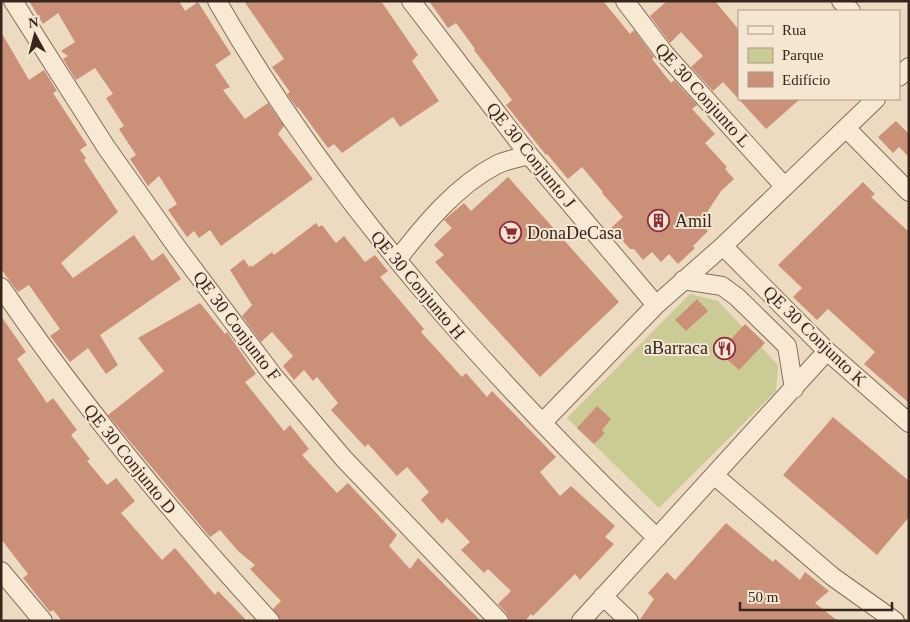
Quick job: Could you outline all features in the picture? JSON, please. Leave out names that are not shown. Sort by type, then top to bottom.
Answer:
[{"type":"street","name":"QE 30 Conjunto F","points":[[13,1],[106,147],[176,246],[272,374],[344,459],[499,621]]},
{"type":"street","name":"QE 30 Conjunto H","points":[[217,1],[292,121],[357,212],[502,382],[543,422],[585,468],[657,538]]},
{"type":"street","name":"QE 30 Conjunto J","points":[[411,1],[529,155],[656,305]]},
{"type":"street","name":"QE 30 Conjunto L","points":[[625,1],[664,54],[784,186]]},
{"type":"street","points":[[841,1],[850,10]]},
{"type":"street","points":[[543,422],[656,305],[723,246],[875,100]]},
{"type":"street","points":[[846,128],[909,192]]},
{"type":"street","points":[[397,260],[431,216],[482,174],[496,165],[529,155]]},
{"type":"street","name":"QE 30 Conjunto K","points":[[723,246],[828,351],[909,423]]},
{"type":"street","points":[[683,280],[722,286],[737,296],[787,346],[794,389]]},
{"type":"street","name":"QE 30 Conjunto D","points":[[1,287],[53,362],[105,431],[174,514],[270,621]]},
{"type":"street","points":[[581,621],[828,351]]},
{"type":"street","points":[[715,476],[833,577],[895,621]]},
{"type":"street","points":[[1,571],[43,621]]},
{"type":"street","points":[[603,596],[629,621]]},
{"type":"green space","points":[[690,294],[718,301],[778,365],[776,391],[659,508],[567,418]]},
{"type":"building","points":[[29,1],[179,1],[185,11],[198,2],[231,54],[215,65],[230,87],[223,90],[245,119],[268,103],[284,126],[278,134],[313,179],[221,246],[210,230],[199,238],[194,231],[187,237],[168,210],[177,204],[159,176],[148,186],[130,159],[136,155],[119,129],[124,126],[106,98],[113,94],[95,68],[76,80],[63,59],[68,56],[61,51],[75,42],[58,13],[43,24]]},
{"type":"building","points":[[244,1],[381,1],[418,55],[412,61],[439,101],[400,127],[393,117],[342,153],[334,144],[328,148],[287,94],[290,92],[272,67],[284,59]]},
{"type":"building","points":[[429,1],[603,1],[630,34],[634,30],[654,57],[652,59],[671,83],[674,80],[697,105],[692,109],[715,134],[705,143],[727,167],[725,169],[734,179],[721,191],[700,223],[708,231],[693,246],[695,248],[678,264],[669,254],[661,262],[652,252],[643,260],[634,249],[630,249],[611,228],[623,217],[603,192],[582,167],[568,179],[546,155],[506,105],[512,100],[456,23],[448,28]]},
{"type":"building","points":[[667,1],[715,1],[738,29],[738,98],[723,82],[713,91],[691,67],[703,56],[681,32],[670,43],[650,16]]},
{"type":"building","points":[[1,32],[29,80],[44,70],[57,91],[53,93],[87,145],[80,150],[86,158],[84,160],[118,212],[61,263],[73,278],[134,235],[152,261],[163,253],[181,279],[100,335],[118,365],[106,374],[88,348],[70,362],[50,336],[60,329],[29,285],[18,292],[1,269]]},
{"type":"building","points":[[739,100],[799,100],[766,129]]},
{"type":"building","points":[[896,121],[909,134],[909,157],[899,147],[893,153],[878,137]]},
{"type":"building","points":[[508,177],[619,302],[540,377],[435,262],[444,255],[434,245],[452,228],[444,220],[464,203],[471,211]]},
{"type":"building","points":[[863,182],[875,194],[871,197],[909,232],[909,403],[864,364],[875,352],[828,309],[817,320],[793,297],[802,288],[778,265]]},
{"type":"building","points":[[316,223],[319,227],[322,225],[336,243],[344,236],[365,262],[375,255],[388,271],[380,277],[424,329],[421,332],[462,377],[466,373],[487,397],[492,391],[556,457],[540,472],[560,496],[571,486],[615,526],[605,537],[614,544],[580,580],[575,574],[533,616],[531,614],[525,621],[509,621],[507,614],[498,604],[511,591],[488,569],[484,573],[461,550],[470,542],[447,518],[442,524],[421,500],[429,492],[407,467],[397,476],[368,444],[365,447],[331,410],[338,403],[317,377],[313,381],[304,370],[294,380],[283,366],[293,356],[272,332],[261,342],[242,316],[252,305],[230,270],[244,259],[249,267],[251,265],[252,267],[272,252],[274,255]]},
{"type":"building","points":[[697,299],[708,311],[686,331],[675,320]]},
{"type":"building","points":[[200,303],[225,334],[227,332],[256,374],[245,382],[284,431],[290,425],[309,449],[302,455],[337,493],[348,483],[397,535],[389,546],[410,569],[418,558],[481,621],[280,621],[273,609],[281,601],[250,569],[255,565],[239,552],[220,530],[210,537],[108,415],[164,371],[138,338]]},
{"type":"building","points":[[1,316],[26,352],[17,359],[47,403],[53,398],[77,430],[71,435],[90,459],[87,461],[107,485],[116,478],[135,501],[121,513],[162,560],[175,548],[215,595],[218,591],[247,621],[62,621],[53,610],[50,612],[23,578],[28,574],[1,539]]},
{"type":"building","points":[[745,324],[765,343],[739,370],[719,352]]},
{"type":"building","points":[[597,406],[611,419],[602,430],[605,433],[594,444],[577,428]]},
{"type":"building","points":[[833,417],[909,481],[909,517],[877,555],[783,475]]},
{"type":"building","points":[[726,523],[773,562],[775,559],[800,580],[805,572],[829,591],[815,603],[838,621],[639,621],[654,599],[648,593],[667,572],[675,580]]},
{"type":"place","name":"Amil","points":[[659,221]]},
{"type":"place","name":"DonaDeCasa","points":[[511,233]]},
{"type":"place","name":"aBarraca","points":[[724,348]]}]
